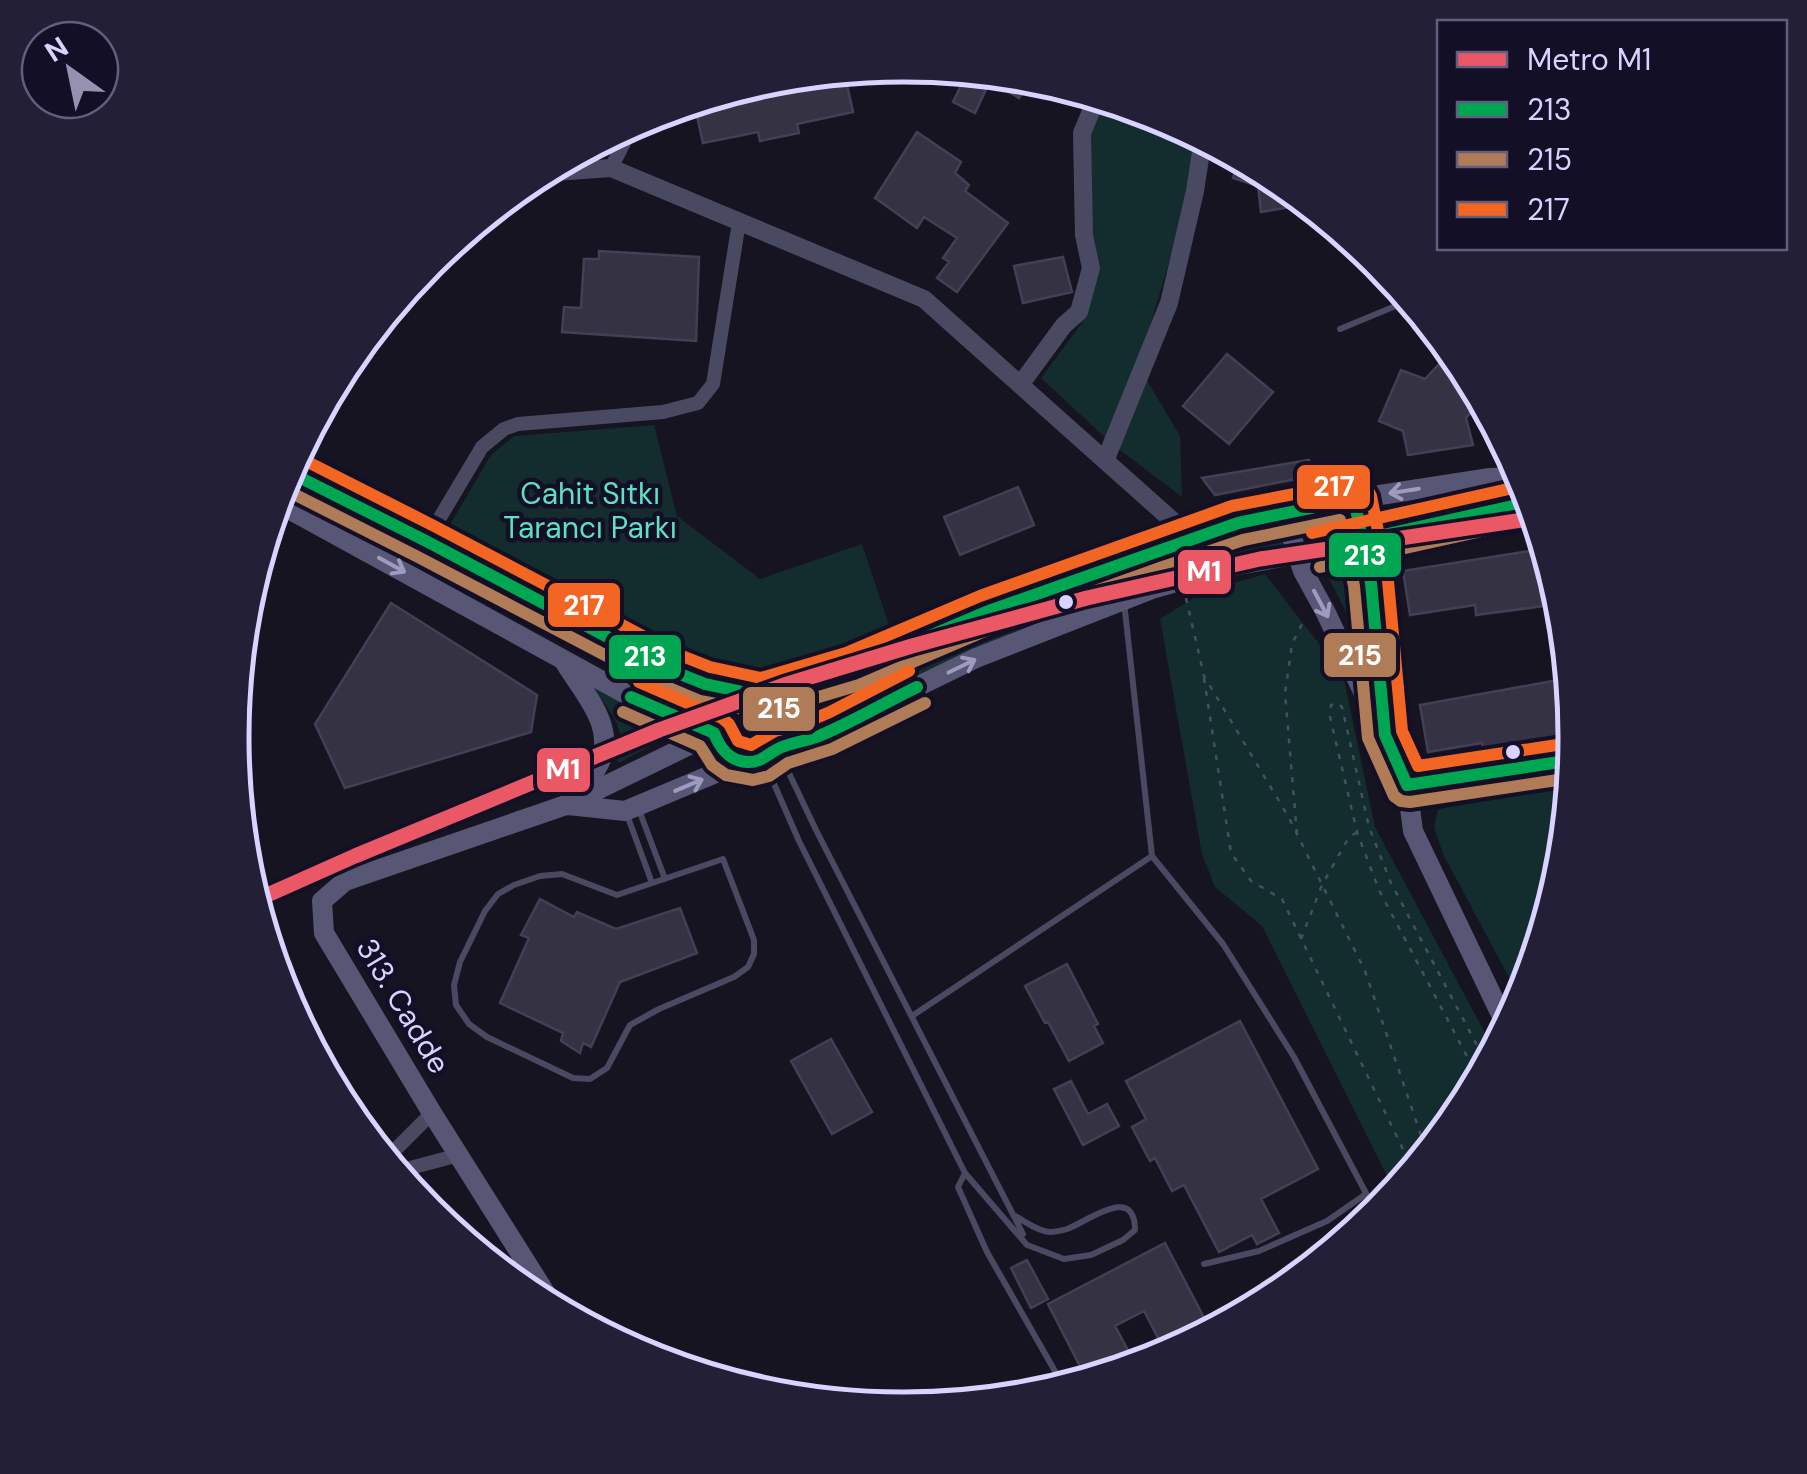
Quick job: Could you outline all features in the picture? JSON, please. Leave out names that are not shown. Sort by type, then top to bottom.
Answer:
[{"type":"main road","points":[[303,478],[670,670],[705,684],[753,694],[778,709],[784,730],[761,757],[730,758],[714,733],[722,705],[729,699],[753,694],[852,669],[1029,596],[1238,524],[1354,499],[1504,478]]},
{"type":"main road","points":[[1354,499],[1371,583],[1385,734]]},
{"type":"main road","name":"313. Cadde","points":[[566,805],[632,808],[810,739],[976,658],[1182,581],[1233,566],[1515,506]]},
{"type":"main road","points":[[290,510],[646,705],[714,733]]},
{"type":"main road","points":[[1284,514],[1303,571],[1407,785],[1412,831],[1498,1009]]},
{"type":"main road","points":[[562,657],[597,712],[605,738],[598,767],[566,805]]},
{"type":"main road","name":"313. Cadde","points":[[536,1278],[324,933],[322,900],[345,882],[566,805],[714,733]]},
{"type":"street","points":[[1020,385],[1064,325],[1079,312],[1090,268],[1084,234],[1082,133],[1091,110]]},
{"type":"street","points":[[611,168],[622,146]]},
{"type":"street","points":[[1105,461],[1169,304],[1201,154]]},
{"type":"street","points":[[575,171],[611,168],[924,299],[1193,538]]},
{"type":"street","points":[[426,541],[482,447],[504,430],[518,424],[664,412],[698,403],[713,384],[739,222]]},
{"type":"street","points":[[1407,785],[1557,762]]},
{"type":"street","points":[[396,1149],[432,1113]]},
{"type":"street","points":[[410,1168],[458,1156]]},
{"type":"lane","points":[[1340,329],[1396,306]]},
{"type":"lane","points":[[1124,600],[1152,856],[1223,944],[1294,1058],[1368,1198]]},
{"type":"lane","points":[[761,757],[816,830],[1028,1245]]},
{"type":"lane","points":[[761,757],[965,1174],[1028,1245],[1064,1258],[1091,1255],[1135,1230],[1135,1219],[1128,1210],[1117,1207],[1066,1230],[1046,1232],[1014,1216]]},
{"type":"lane","points":[[632,808],[665,879]]},
{"type":"lane","points":[[632,808],[652,884]]},
{"type":"lane","points":[[912,1016],[1152,856]]},
{"type":"lane","points":[[723,859],[752,930],[754,954],[748,967],[734,977],[659,1009],[630,1026],[607,1068],[590,1079],[573,1078],[487,1038],[456,1005],[454,985],[460,962],[485,911],[498,894],[540,876],[562,874],[617,895],[665,879],[723,859]]},
{"type":"lane","points":[[965,1174],[958,1187],[987,1252],[1056,1373]]},
{"type":"lane","points":[[1204,1264],[1258,1252],[1327,1221],[1366,1194]]},
{"type":"path","points":[[1182,581],[1204,676],[1231,853],[1251,881],[1282,900],[1406,1156]]},
{"type":"path","points":[[1298,836],[1284,692],[1292,644],[1302,624]]},
{"type":"path","points":[[1204,676],[1298,836],[1365,971],[1422,1137]]},
{"type":"path","points":[[1471,1063],[1379,890],[1357,832],[1330,717],[1332,706],[1337,703],[1342,707],[1369,827],[1391,883],[1479,1048]]},
{"type":"path","points":[[1301,939],[1322,885],[1349,837],[1357,832]]},
{"type":"green space","points":[[1099,113],[1194,151],[1181,221],[1140,361],[1142,372],[1180,436],[1182,497],[1112,444],[1041,378],[1084,320],[1100,267],[1092,229],[1089,138]]},
{"type":"green space","name":"Cahit Sıtkı Tarancı Parkı","points":[[654,425],[677,516],[760,579],[862,544],[892,634],[773,678],[722,672],[445,533],[491,455],[514,436]]},
{"type":"green space","points":[[298,490],[651,674],[705,695],[694,715],[296,494]]},
{"type":"green space","points":[[1278,527],[1283,546],[1224,557],[1108,593],[995,640],[829,718],[823,695],[1113,578]]},
{"type":"green space","points":[[1347,552],[1371,653],[1367,654],[1319,558]]},
{"type":"green space","points":[[1265,574],[1343,675],[1375,827],[1486,1035],[1448,1101],[1388,1178],[1262,926],[1215,887],[1202,854],[1160,619],[1203,592]]},
{"type":"green space","points":[[586,680],[669,736],[619,763],[618,726]]},
{"type":"green space","points":[[1556,790],[1536,906],[1510,980],[1443,854],[1434,827],[1438,810]]},
{"type":"building","points":[[847,85],[853,112],[797,124],[799,133],[760,141],[758,132],[703,143],[697,116],[776,95]]},
{"type":"building","points":[[961,85],[987,88],[975,113],[953,102]]},
{"type":"building","points":[[917,132],[961,162],[955,173],[969,185],[965,191],[1008,223],[957,292],[937,278],[949,262],[943,258],[957,238],[924,217],[917,228],[875,198]]},
{"type":"building","points":[[1235,173],[1254,185],[1233,178]]},
{"type":"building","points":[[1258,187],[1287,208],[1261,212]]},
{"type":"building","points":[[599,251],[699,257],[696,341],[562,332],[564,307],[581,308],[584,259],[599,259]]},
{"type":"building","points":[[1063,257],[1072,292],[1023,303],[1014,266]]},
{"type":"building","points":[[1227,354],[1273,392],[1229,444],[1183,406]]},
{"type":"building","points":[[1440,363],[1471,412],[1466,418],[1473,445],[1408,455],[1403,431],[1379,421],[1401,370],[1425,379]]},
{"type":"building","points":[[1309,460],[1316,475],[1215,495],[1202,478]]},
{"type":"building","points":[[1018,487],[1034,525],[960,555],[944,517]]},
{"type":"building","points":[[1531,551],[1544,606],[1476,615],[1475,605],[1410,615],[1403,571]]},
{"type":"building","points":[[391,603],[537,695],[531,732],[345,788],[315,724]]},
{"type":"building","points":[[1555,680],[1558,740],[1484,753],[1482,743],[1428,752],[1420,705]]},
{"type":"building","points":[[540,899],[574,917],[577,912],[616,929],[680,908],[697,953],[620,982],[591,1047],[583,1043],[580,1053],[561,1041],[563,1033],[500,1003],[529,938],[521,935]]},
{"type":"building","points":[[1067,964],[1098,1024],[1094,1026],[1103,1043],[1069,1061],[1025,986]]},
{"type":"building","points":[[1240,1021],[1318,1169],[1261,1199],[1279,1233],[1257,1244],[1252,1235],[1219,1252],[1184,1185],[1172,1191],[1155,1158],[1150,1161],[1132,1127],[1146,1119],[1126,1081]]},
{"type":"building","points":[[831,1039],[872,1112],[832,1134],[791,1061]]},
{"type":"building","points":[[1071,1081],[1088,1114],[1107,1104],[1119,1126],[1083,1145],[1054,1089]]},
{"type":"building","points":[[1165,1243],[1204,1318],[1159,1340],[1144,1311],[1115,1326],[1129,1351],[1080,1367],[1048,1304]]},
{"type":"building","points":[[1027,1260],[1048,1299],[1031,1308],[1011,1268]]},
{"type":"metro line","name":"M1","points":[[268,895],[659,730],[784,685],[912,646],[1087,598],[1260,559],[1520,520]]},
{"type":"transit line","name":"217","points":[[310,463],[677,654],[710,667],[761,678],[846,653],[980,596],[1232,506],[1357,482],[1371,496],[1388,581],[1402,731],[1418,766],[1558,745]]},
{"type":"transit line","name":"213","points":[[303,479],[670,670],[705,684],[762,696],[852,669],[986,612],[1238,523],[1354,499],[1371,583],[1385,735],[1407,785],[1557,762]]},
{"type":"transit line","name":"217","points":[[1312,533],[1509,489]]},
{"type":"transit line","name":"215","points":[[296,495],[662,685],[700,701],[765,713],[859,685],[992,628],[1243,540],[1340,520],[1354,586],[1368,738],[1394,796],[1410,802],[1557,780]]},
{"type":"transit line","name":"213","points":[[1316,550],[1515,506]]},
{"type":"transit line","name":"215","points":[[1320,567],[1521,522]]},
{"type":"transit line","name":"217","points":[[639,682],[722,718],[738,741],[751,745],[775,731],[830,712],[909,671]]},
{"type":"transit line","name":"213","points":[[631,697],[714,733],[730,756],[752,762],[782,747],[832,731],[917,687]]},
{"type":"transit line","name":"215","points":[[623,712],[700,746],[712,765],[726,775],[753,780],[769,776],[788,763],[832,749],[925,703]]}]
